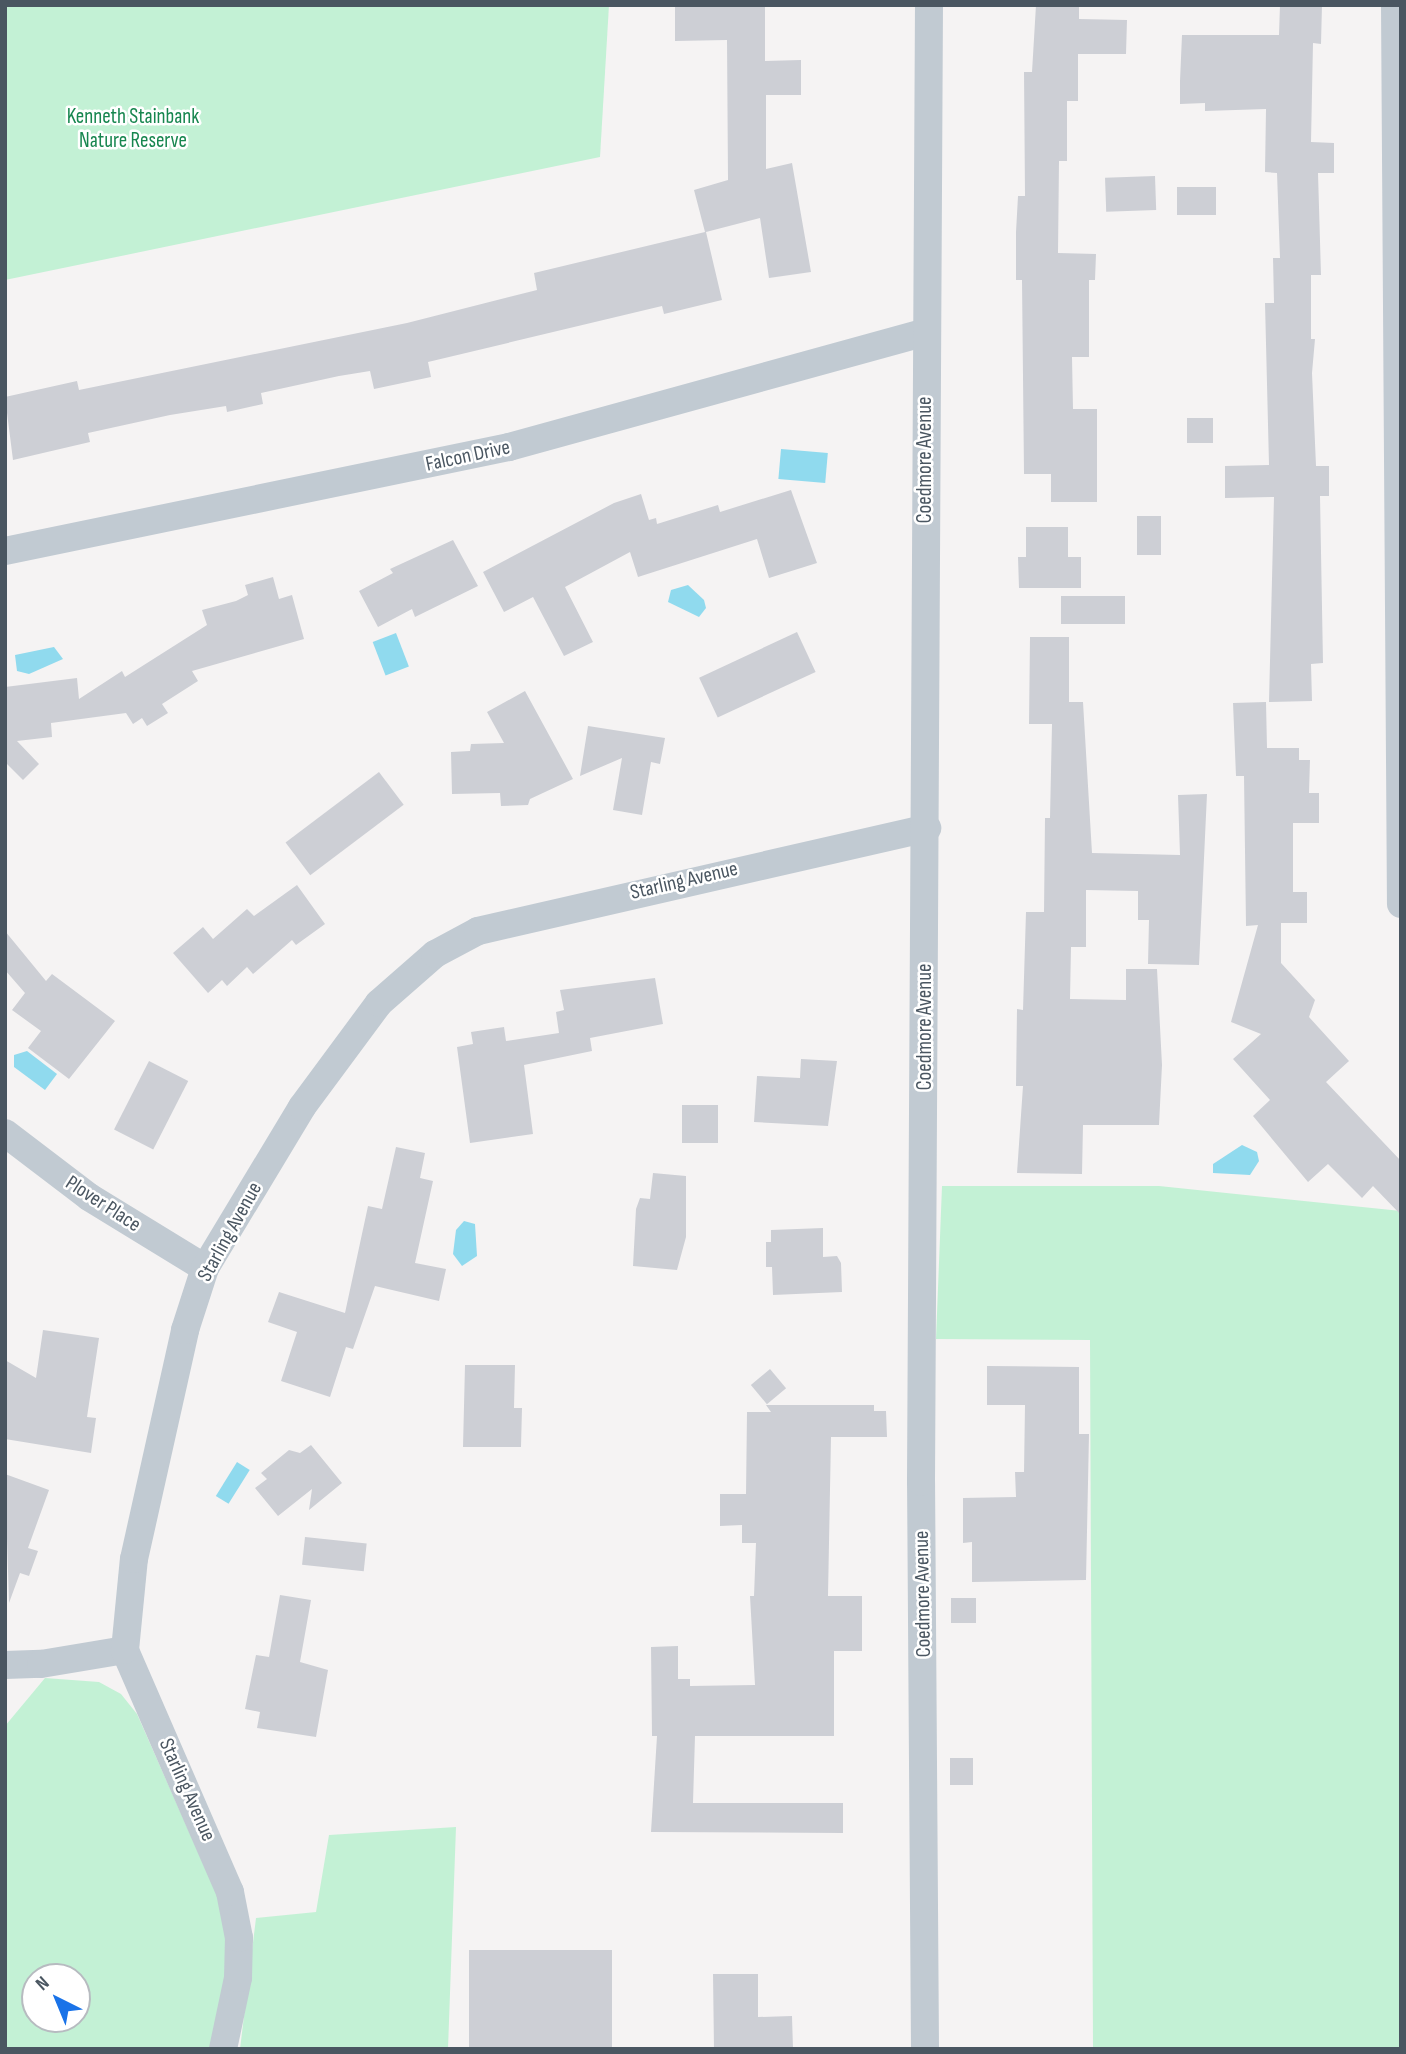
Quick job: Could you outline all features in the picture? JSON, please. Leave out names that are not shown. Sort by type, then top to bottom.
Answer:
[{"type":"street","name":"Coedmore Avenue","points":[[925,2049],[921,1482],[927,828],[924,333],[929,5]]},
{"type":"street","points":[[1395,5],[1401,904]]},
{"type":"street","name":"Falcon Drive","points":[[5,551],[509,447],[924,333]]},
{"type":"street","name":"Starling Avenue","points":[[223,2049],[238,1978],[239,1938],[230,1892],[125,1650],[134,1559],[185,1330],[205,1268],[302,1107],[379,1003],[435,954],[478,931],[927,828]]},
{"type":"street","name":"Plover Place","points":[[5,1133],[89,1197],[205,1268]]},
{"type":"street","points":[[5,1665],[41,1664],[125,1650]]},
{"type":"green space","name":"Kenneth Stainbank Nature Reserve","points":[[5,5],[609,5],[600,157],[5,280]]},
{"type":"green space","points":[[942,1186],[1159,1186],[1401,1211],[1401,2049],[1093,2049],[1090,1340],[936,1339]]},
{"type":"green space","points":[[45,1678],[99,1682],[121,1694],[137,1714],[217,1895],[226,1931],[227,1967],[214,2049],[5,2049],[5,1726]]},
{"type":"green space","points":[[456,1827],[448,2049],[240,2049],[256,1918],[316,1912],[329,1835]]},
{"type":"water","points":[[781,449],[828,453],[825,483],[778,479]]},
{"type":"water","points":[[688,585],[704,600],[706,608],[699,617],[668,602],[671,590]]},
{"type":"water","points":[[396,633],[409,667],[386,676],[373,642]]},
{"type":"water","points":[[54,647],[63,659],[29,674],[17,671],[15,655]]},
{"type":"water","points":[[27,1051],[57,1074],[45,1090],[14,1067],[14,1055]]},
{"type":"water","points":[[1242,1145],[1257,1152],[1259,1161],[1250,1175],[1213,1173],[1213,1164]]},
{"type":"water","points":[[464,1221],[475,1224],[477,1256],[462,1266],[453,1254],[456,1230]]},
{"type":"water","points":[[237,1462],[250,1470],[229,1504],[216,1496]]},
{"type":"building","points":[[675,5],[765,5],[765,61],[801,60],[801,95],[766,95],[766,169],[792,163],[811,272],[769,278],[760,218],[706,232],[722,300],[664,314],[662,306],[428,362],[431,377],[374,389],[370,371],[339,376],[261,393],[263,404],[227,412],[226,406],[170,415],[88,433],[90,442],[13,460],[5,397],[77,381],[79,390],[407,323],[537,290],[534,273],[705,232],[694,190],[728,180],[727,40],[675,41]]},
{"type":"building","points":[[1036,5],[1079,5],[1079,19],[1127,20],[1126,54],[1078,54],[1078,101],[1067,101],[1067,161],[1059,161],[1058,253],[1096,254],[1095,280],[1089,280],[1089,357],[1072,357],[1073,409],[1097,409],[1097,502],[1051,502],[1051,474],[1024,474],[1022,280],[1016,280],[1016,232],[1018,196],[1025,196],[1024,72],[1032,72]]},
{"type":"building","points":[[1280,5],[1322,5],[1321,44],[1313,43],[1311,142],[1334,143],[1334,173],[1318,173],[1321,275],[1311,275],[1311,339],[1315,339],[1312,373],[1316,466],[1329,466],[1329,496],[1320,496],[1323,663],[1311,664],[1312,701],[1269,702],[1274,497],[1225,498],[1225,466],[1269,465],[1265,303],[1274,303],[1273,258],[1280,258],[1277,173],[1265,172],[1266,109],[1205,111],[1205,103],[1180,104],[1180,81],[1182,35],[1279,35]]},
{"type":"building","points":[[1155,176],[1156,210],[1106,212],[1105,178]]},
{"type":"building","points":[[1177,187],[1216,187],[1216,215],[1177,215]]},
{"type":"building","points":[[1187,418],[1213,418],[1213,443],[1187,443]]},
{"type":"building","points":[[791,490],[817,563],[769,578],[757,539],[638,577],[630,552],[565,587],[593,642],[564,656],[533,597],[504,612],[483,572],[614,503],[641,494],[649,520],[656,518],[657,524],[718,505],[720,512]]},
{"type":"building","points":[[1137,516],[1161,516],[1161,555],[1137,555]]},
{"type":"building","points":[[1026,527],[1068,527],[1068,557],[1081,557],[1081,588],[1019,588],[1018,557],[1026,557]]},
{"type":"building","points":[[453,540],[478,586],[415,617],[412,609],[378,627],[359,591],[393,573],[390,569]]},
{"type":"building","points":[[273,577],[279,599],[292,595],[304,639],[192,671],[198,681],[162,704],[168,713],[147,726],[142,718],[133,724],[126,713],[51,723],[52,737],[17,741],[39,764],[23,780],[5,762],[5,687],[77,678],[79,699],[122,671],[125,677],[207,625],[202,610],[236,601],[248,595],[245,585]]},
{"type":"building","points":[[1061,596],[1125,596],[1125,624],[1061,624]]},
{"type":"building","points":[[797,632],[816,672],[718,718],[699,678]]},
{"type":"building","points":[[1030,637],[1069,637],[1069,702],[1083,702],[1092,853],[1180,855],[1178,795],[1207,794],[1199,965],[1148,964],[1149,920],[1138,920],[1138,891],[1086,890],[1086,947],[1071,947],[1070,999],[1126,1000],[1126,969],[1157,969],[1162,1065],[1159,1125],[1083,1125],[1082,1174],[1017,1173],[1023,1086],[1016,1086],[1017,1009],[1023,1010],[1026,912],[1044,912],[1045,818],[1050,818],[1052,724],[1029,724]]},
{"type":"building","points":[[525,691],[573,779],[530,799],[528,805],[501,806],[500,793],[452,794],[451,752],[470,751],[471,744],[504,743],[487,712]]},
{"type":"building","points":[[1266,702],[1267,748],[1299,748],[1299,760],[1310,760],[1309,793],[1319,793],[1319,823],[1293,823],[1293,892],[1307,892],[1307,923],[1281,923],[1281,963],[1315,1000],[1309,1017],[1349,1061],[1326,1082],[1401,1161],[1401,1215],[1373,1186],[1362,1198],[1328,1164],[1308,1182],[1253,1116],[1270,1100],[1233,1059],[1261,1034],[1231,1022],[1258,925],[1246,926],[1244,776],[1236,776],[1233,703]]},
{"type":"building","points":[[588,726],[665,738],[660,764],[651,762],[642,815],[613,810],[622,758],[580,776]]},
{"type":"building","points":[[379,772],[404,805],[310,875],[286,842]]},
{"type":"building","points":[[297,885],[325,924],[296,945],[292,940],[253,974],[247,967],[227,986],[222,980],[208,993],[173,953],[203,927],[213,939],[247,909],[254,916]]},
{"type":"building","points":[[5,931],[46,981],[52,974],[115,1021],[69,1079],[28,1048],[41,1031],[12,1010],[25,993],[5,970]]},
{"type":"building","points":[[655,978],[663,1024],[590,1038],[592,1051],[524,1065],[533,1134],[470,1143],[457,1047],[473,1044],[471,1032],[504,1027],[506,1041],[559,1033],[556,1012],[564,1010],[560,990]]},
{"type":"building","points":[[801,1059],[837,1061],[828,1126],[754,1122],[757,1076],[800,1078]]},
{"type":"building","points":[[149,1061],[188,1081],[153,1150],[114,1130]]},
{"type":"building","points":[[682,1105],[718,1105],[718,1143],[682,1143]]},
{"type":"building","points":[[396,1147],[425,1153],[420,1178],[433,1181],[415,1263],[446,1269],[439,1301],[375,1286],[353,1349],[346,1347],[330,1397],[281,1381],[297,1332],[268,1322],[279,1292],[345,1313],[368,1206],[382,1209]]},
{"type":"building","points":[[653,1173],[686,1176],[686,1237],[677,1270],[633,1266],[636,1209],[640,1198],[650,1199]]},
{"type":"building","points":[[823,1228],[823,1257],[837,1256],[841,1263],[842,1292],[773,1295],[772,1267],[766,1267],[766,1242],[771,1242],[771,1230]]},
{"type":"building","points":[[43,1330],[99,1338],[87,1417],[96,1418],[91,1453],[5,1439],[5,1360],[36,1378]]},
{"type":"building","points":[[465,1365],[515,1365],[514,1408],[522,1408],[521,1447],[463,1447]]},
{"type":"building","points":[[987,1366],[1079,1367],[1079,1434],[1089,1434],[1086,1580],[972,1582],[972,1542],[963,1543],[963,1498],[1016,1497],[1015,1472],[1024,1472],[1025,1405],[987,1405]]},
{"type":"building","points":[[770,1369],[786,1388],[767,1404],[751,1385]]},
{"type":"building","points":[[766,1405],[874,1405],[874,1411],[886,1411],[887,1437],[831,1437],[828,1596],[862,1596],[862,1651],[834,1651],[834,1736],[695,1736],[693,1803],[843,1803],[843,1833],[651,1832],[657,1736],[652,1736],[651,1647],[678,1646],[678,1679],[690,1679],[690,1686],[755,1685],[750,1596],[754,1596],[756,1543],[742,1543],[742,1525],[720,1526],[720,1494],[746,1494],[747,1412],[771,1412]]},
{"type":"building","points":[[311,1445],[342,1483],[309,1510],[312,1489],[278,1516],[255,1488],[267,1479],[261,1473],[289,1450],[300,1453]]},
{"type":"building","points":[[5,1474],[49,1490],[28,1548],[38,1551],[29,1576],[20,1573],[9,1603]]},
{"type":"building","points":[[305,1537],[367,1543],[364,1571],[302,1565]]},
{"type":"building","points":[[280,1595],[311,1600],[300,1662],[328,1670],[316,1737],[257,1728],[260,1712],[245,1709],[256,1655],[269,1657]]},
{"type":"building","points":[[951,1598],[976,1598],[976,1623],[951,1623]]},
{"type":"building","points":[[950,1758],[973,1758],[973,1785],[950,1785]]},
{"type":"building","points":[[469,1950],[612,1950],[612,2049],[469,2049]]},
{"type":"building","points":[[713,1974],[758,1974],[758,2017],[792,2016],[793,2049],[714,2049]]}]
